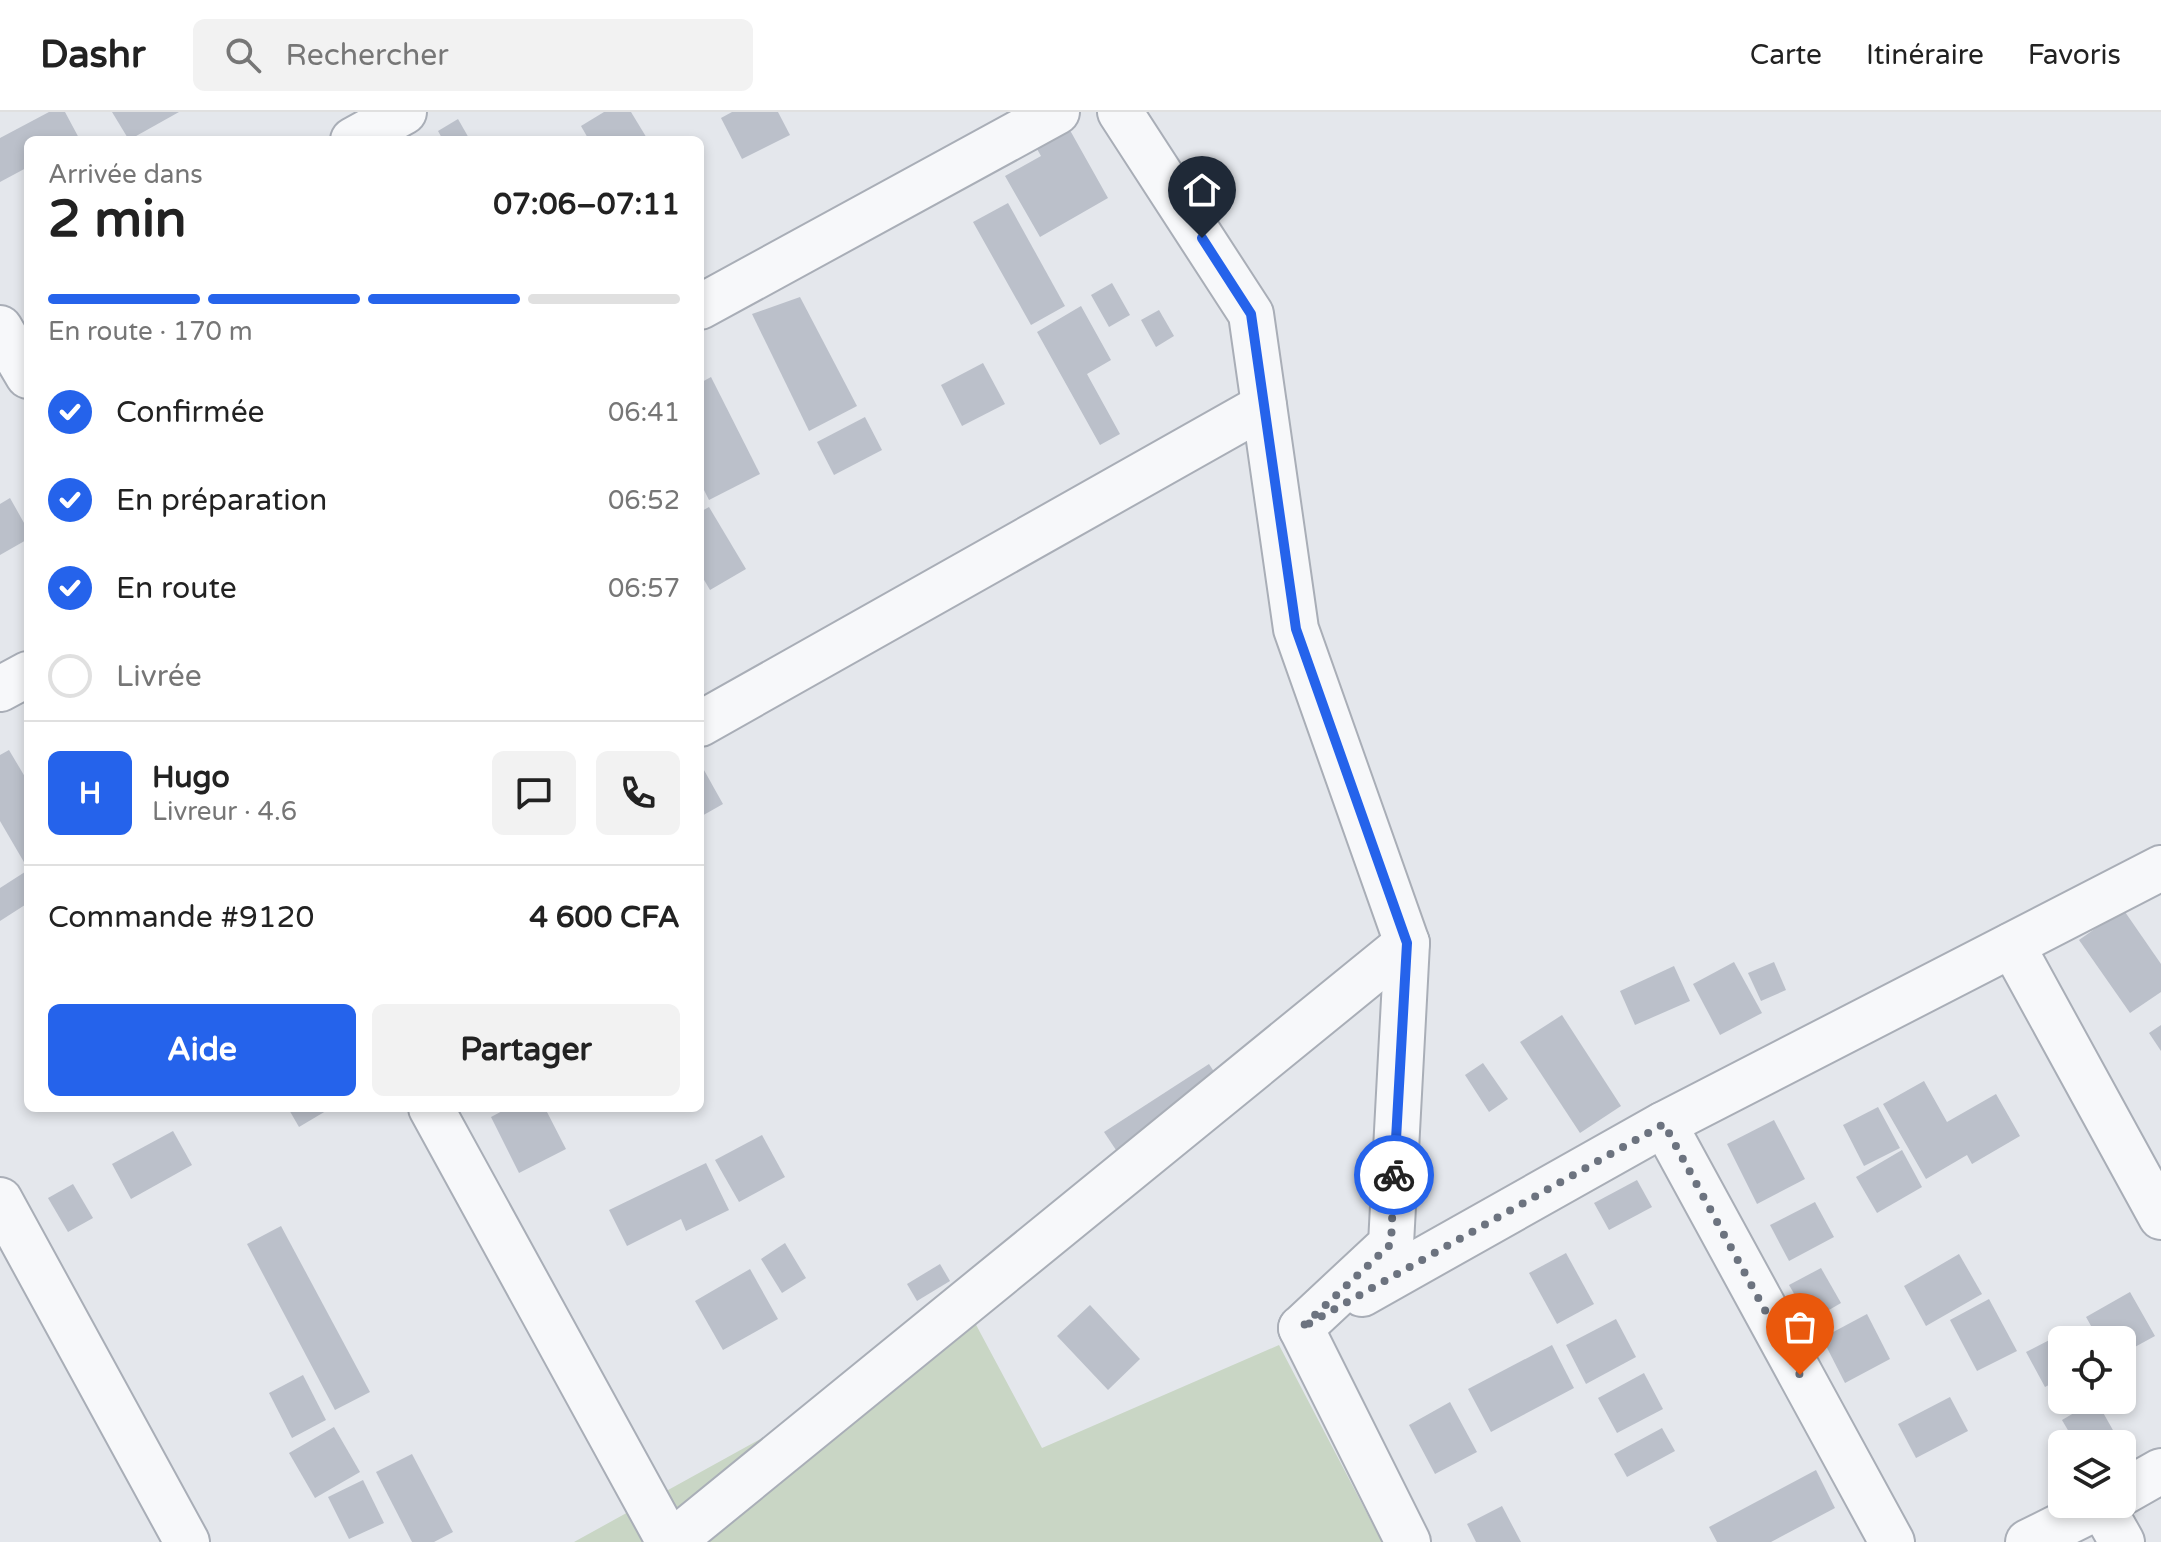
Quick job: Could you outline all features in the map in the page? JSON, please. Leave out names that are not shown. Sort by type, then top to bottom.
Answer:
[{"type":"street","points":[[360,136],[404,112]]},
{"type":"street","points":[[704,305],[1057,112]]},
{"type":"street","points":[[1120,112],[1251,314],[1296,629],[1407,943],[1391,1244],[1301,1328]]},
{"type":"street","points":[[8,327],[24,366]]},
{"type":"street","points":[[704,722],[1264,406]]},
{"type":"street","points":[[0,689],[24,676]]},
{"type":"street","points":[[1301,1328],[1664,1124],[2161,868]]},
{"type":"street","points":[[433,1112],[670,1542],[1407,943]]},
{"type":"street","points":[[2012,945],[2161,1217]]},
{"type":"street","points":[[1664,1124],[1892,1542]]},
{"type":"street","points":[[0,1200],[187,1542]]},
{"type":"street","points":[[1301,1328],[1408,1542]]},
{"type":"street","points":[[2136,1491],[2161,1471]]},
{"type":"street","points":[[2028,1542],[2093,1518]]},
{"type":"green space","points":[[974,1321],[1042,1448],[1279,1345],[1382,1542],[574,1542]]},
{"type":"building","points":[[49,112],[65,112],[78,136],[24,136],[24,169],[0,182],[0,138]]},
{"type":"building","points":[[112,112],[179,112],[136,136],[127,136]]},
{"type":"building","points":[[604,112],[631,112],[646,136],[587,136],[581,126]]},
{"type":"building","points":[[732,112],[778,112],[790,135],[742,159],[721,118]]},
{"type":"building","points":[[1062,116],[1108,198],[1040,237],[1005,176],[1041,156],[1029,135]]},
{"type":"building","points":[[458,119],[468,136],[441,136],[438,131]]},
{"type":"building","points":[[1008,203],[1065,306],[1031,325],[973,222]]},
{"type":"building","points":[[1112,283],[1130,315],[1109,327],[1091,295]]},
{"type":"building","points":[[800,297],[857,406],[809,431],[752,314]]},
{"type":"building","points":[[1081,306],[1111,360],[1087,374],[1120,434],[1100,445],[1037,332]]},
{"type":"building","points":[[1159,310],[1174,336],[1156,347],[1141,320]]},
{"type":"building","points":[[983,363],[1005,404],[962,426],[941,385]]},
{"type":"building","points":[[711,377],[760,474],[709,500],[704,490],[704,381]]},
{"type":"building","points":[[865,417],[882,450],[834,475],[817,442]]},
{"type":"building","points":[[10,498],[24,523],[24,541],[0,555],[0,504]]},
{"type":"building","points":[[709,507],[746,569],[710,590],[704,580],[704,510]]},
{"type":"building","points":[[9,750],[24,775],[24,862],[0,821],[0,755]]},
{"type":"building","points":[[704,770],[723,804],[704,815]]},
{"type":"building","points":[[24,873],[24,906],[0,921],[0,888]]},
{"type":"building","points":[[2123,909],[2161,964],[2161,992],[2130,1013],[2079,940]]},
{"type":"building","points":[[1734,962],[1762,1013],[1720,1035],[1693,984]]},
{"type":"building","points":[[1774,962],[1786,990],[1761,1001],[1748,973]]},
{"type":"building","points":[[1674,966],[1690,1001],[1635,1025],[1620,991]]},
{"type":"building","points":[[1562,1015],[1621,1106],[1580,1133],[1520,1042]]},
{"type":"building","points":[[2161,1025],[2161,1051],[2149,1033]]},
{"type":"building","points":[[1483,1063],[1508,1099],[1489,1112],[1465,1075]]},
{"type":"building","points":[[1209,1064],[1226,1090],[1122,1159],[1104,1132]]},
{"type":"building","points":[[1924,1081],[1947,1122],[1996,1094],[2020,1136],[1972,1164],[1967,1155],[1926,1179],[1883,1104]]},
{"type":"building","points":[[1878,1107],[1900,1148],[1864,1166],[1843,1125]]},
{"type":"building","points":[[290,1112],[324,1112],[299,1127]]},
{"type":"building","points":[[500,1112],[547,1112],[566,1149],[519,1173],[491,1117]]},
{"type":"building","points":[[1774,1120],[1805,1179],[1757,1204],[1727,1144]]},
{"type":"building","points":[[173,1131],[192,1165],[131,1199],[112,1164]]},
{"type":"building","points":[[762,1135],[785,1177],[739,1202],[715,1160]]},
{"type":"building","points":[[1902,1150],[1922,1187],[1877,1213],[1856,1177]]},
{"type":"building","points":[[706,1163],[729,1210],[686,1231],[681,1219],[627,1246],[609,1210]]},
{"type":"building","points":[[1637,1180],[1652,1207],[1609,1230],[1594,1203]]},
{"type":"building","points":[[73,1184],[93,1218],[68,1232],[48,1198]]},
{"type":"building","points":[[1815,1202],[1834,1237],[1789,1261],[1770,1225]]},
{"type":"building","points":[[281,1226],[370,1392],[335,1410],[247,1244]]},
{"type":"building","points":[[785,1243],[806,1278],[782,1293],[761,1259]]},
{"type":"building","points":[[1566,1253],[1594,1304],[1557,1324],[1529,1273]]},
{"type":"building","points":[[1959,1254],[1982,1294],[1926,1326],[1904,1286]]},
{"type":"building","points":[[940,1264],[950,1281],[917,1301],[907,1284]]},
{"type":"building","points":[[1821,1268],[1841,1303],[1810,1321],[1789,1285]]},
{"type":"building","points":[[750,1269],[778,1319],[723,1350],[695,1301]]},
{"type":"building","points":[[2130,1292],[2155,1336],[2136,1346],[2136,1326],[2091,1326],[2086,1317]]},
{"type":"building","points":[[1989,1299],[2017,1351],[1977,1371],[1950,1320]]},
{"type":"building","points":[[1090,1305],[1140,1359],[1108,1390],[1057,1336]]},
{"type":"building","points":[[1867,1314],[1890,1359],[1845,1383],[1822,1338]]},
{"type":"building","points":[[1616,1319],[1636,1357],[1586,1384],[1566,1345]]},
{"type":"building","points":[[2048,1341],[2048,1385],[2045,1387],[2026,1352]]},
{"type":"building","points":[[1552,1345],[1574,1388],[1491,1432],[1468,1389]]},
{"type":"building","points":[[1644,1373],[1663,1409],[1617,1433],[1598,1398]]},
{"type":"building","points":[[303,1375],[326,1420],[292,1438],[269,1393]]},
{"type":"building","points":[[1950,1397],[1968,1431],[1916,1458],[1898,1424]]},
{"type":"building","points":[[1450,1402],[1477,1452],[1435,1474],[1409,1425]]},
{"type":"building","points":[[2072,1414],[2104,1414],[2113,1430],[2068,1430],[2062,1420]]},
{"type":"building","points":[[334,1427],[360,1472],[315,1498],[289,1453]]},
{"type":"building","points":[[1662,1428],[1675,1451],[1627,1477],[1614,1454]]},
{"type":"building","points":[[412,1454],[453,1532],[434,1542],[412,1542],[376,1472]]},
{"type":"building","points":[[1816,1470],[1835,1508],[1771,1542],[1717,1542],[1709,1527]]},
{"type":"building","points":[[363,1480],[384,1523],[349,1539],[328,1497]]},
{"type":"building","points":[[1502,1506],[1521,1542],[1476,1542],[1467,1524]]},
{"type":"way so far","points":[[1394,1175],[1391,1244],[1301,1328],[1664,1124],[1800,1375]]},
{"type":"route","points":[[1202,238],[1251,314],[1296,629],[1407,943],[1394,1175]]}]
